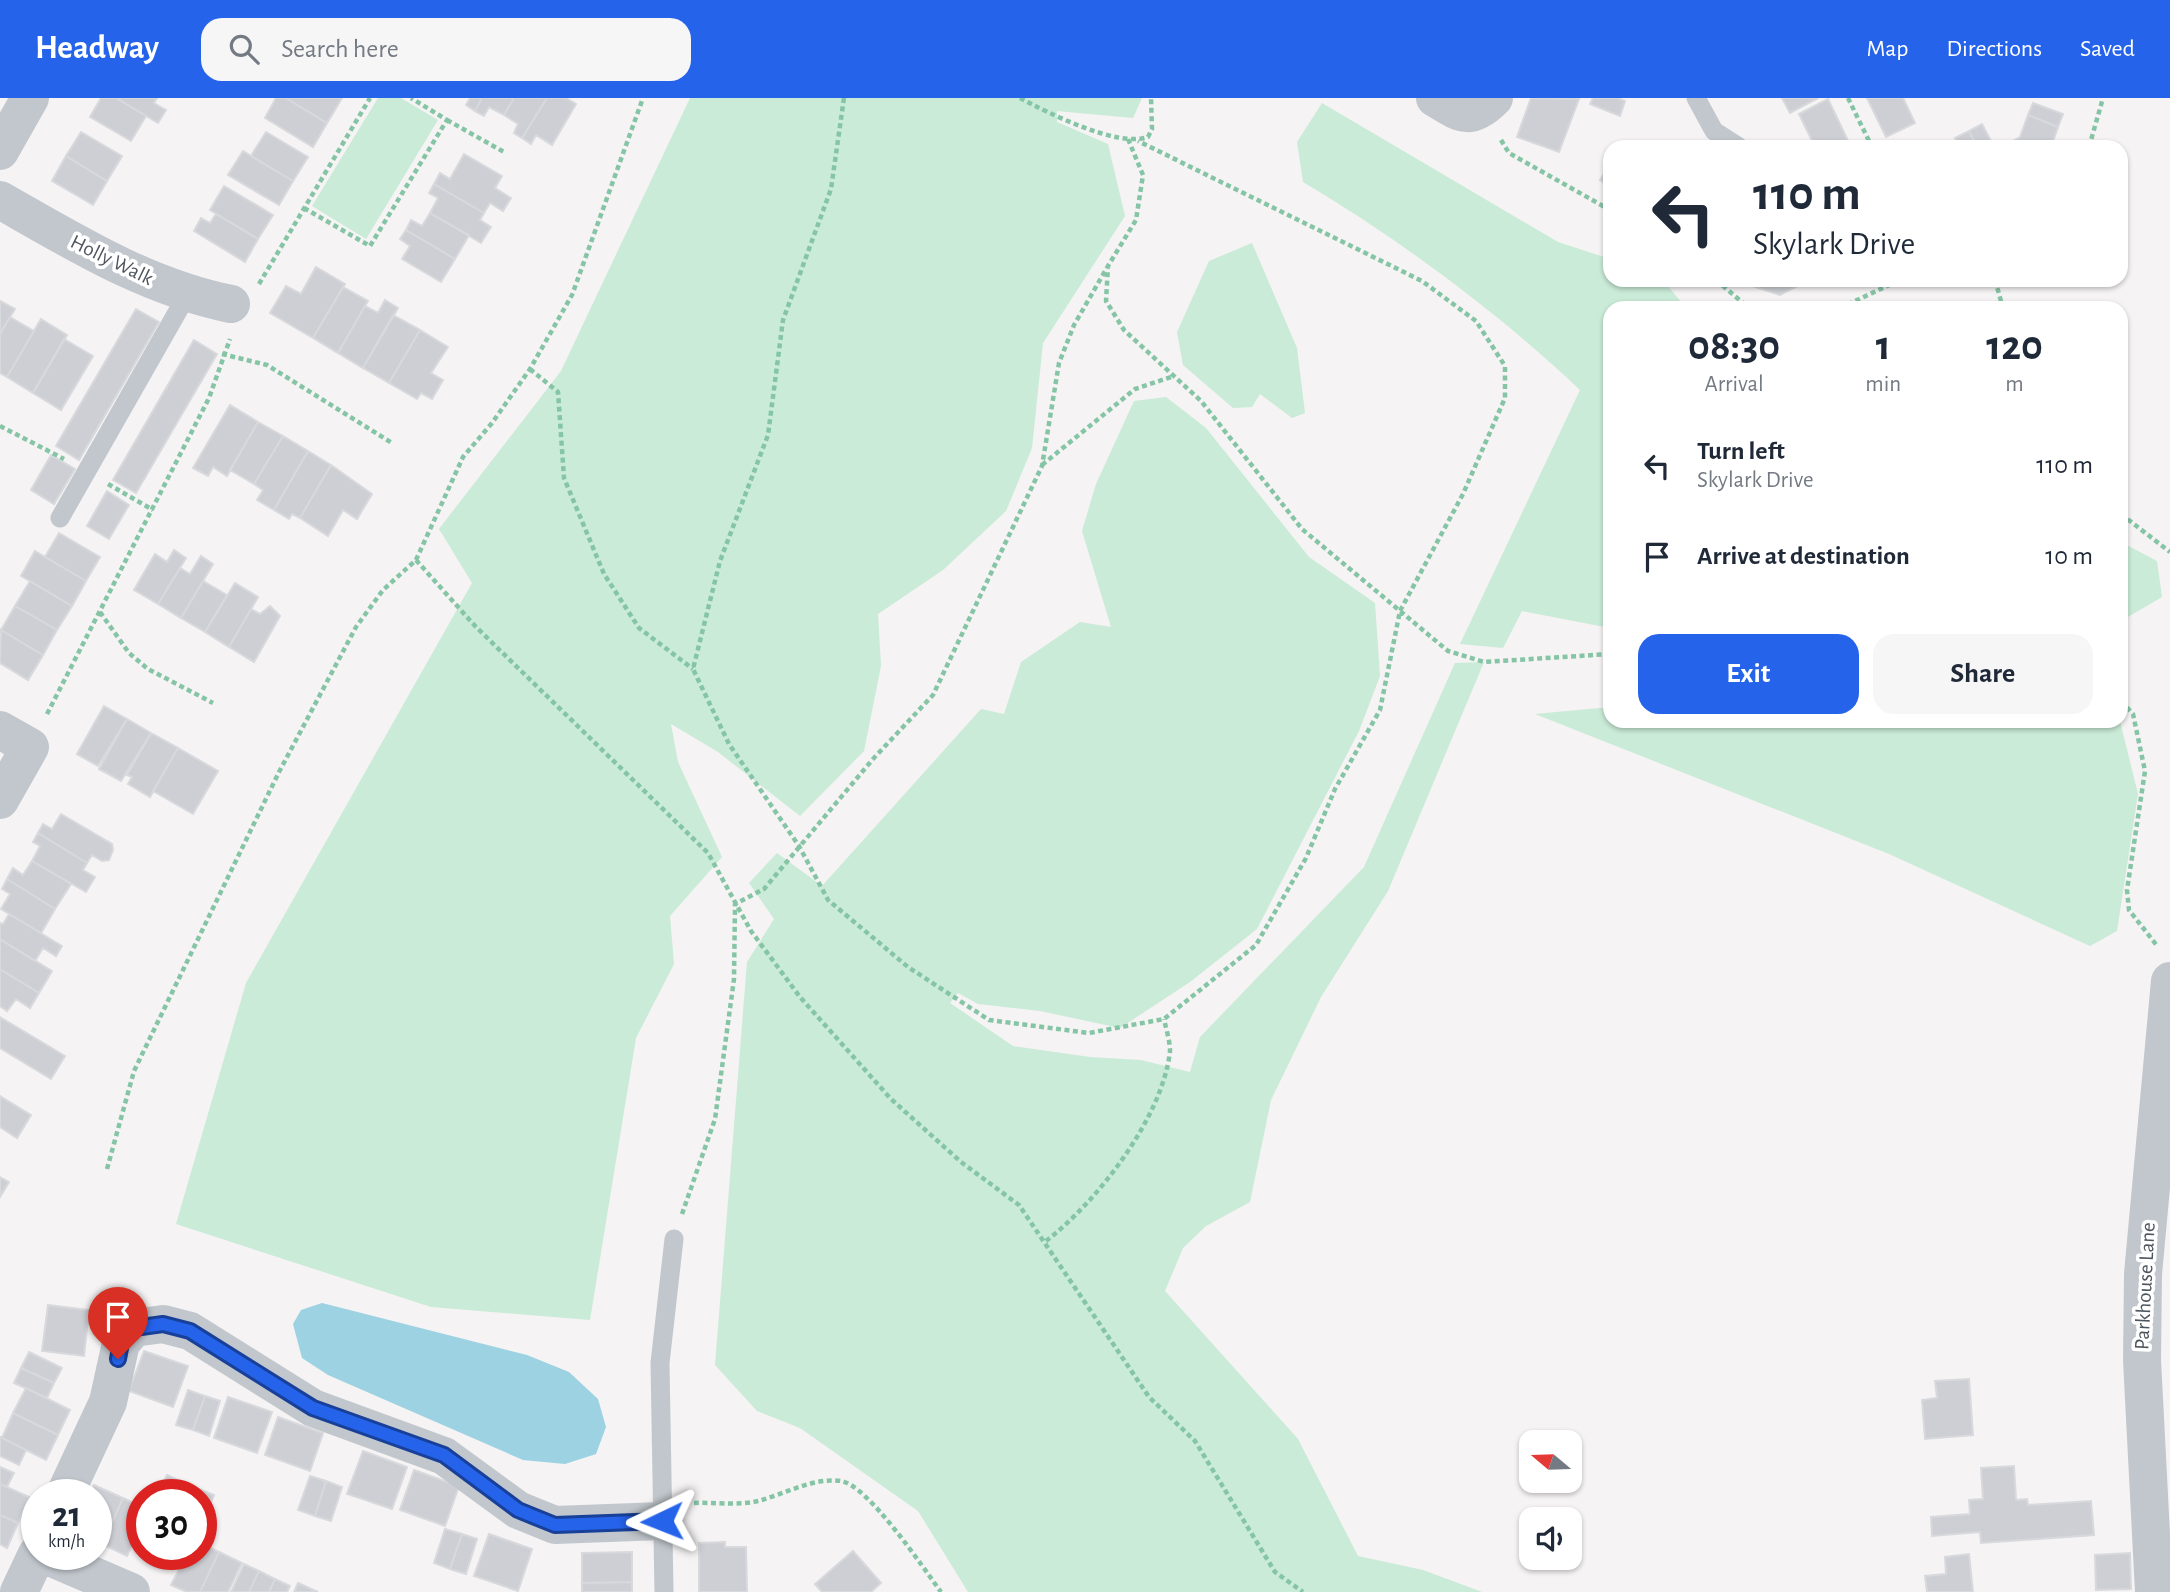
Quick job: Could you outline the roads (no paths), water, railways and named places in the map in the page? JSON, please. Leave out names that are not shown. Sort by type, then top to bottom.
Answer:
[{"type":"street","points":[[0,151],[30,98]]},
{"type":"street","points":[[1435,98],[1458,112],[1470,114],[1488,104]]},
{"type":"street","name":"Holly Walk","points":[[0,200],[108,262],[187,295],[237,309]]},
{"type":"street","points":[[0,800],[15,739]]},
{"type":"street","name":"Parkhouse Lane","points":[[2154,1592],[2141,1360],[2143,1275],[2165,965]]},
{"type":"street","points":[[72,1479],[108,1402],[121,1343],[134,1328],[163,1324],[190,1331],[313,1408],[444,1455],[518,1510],[555,1525],[662,1512]]},
{"type":"street","points":[[19,1592],[29,1570]]},
{"type":"street","points":[[81,1570],[131,1592]]},
{"type":"lane","points":[[1696,98],[1714,131],[1728,140]]},
{"type":"lane","points":[[60,518],[187,295]]},
{"type":"lane","points":[[664,1592],[660,1363],[674,1239]]},
{"type":"water","points":[[322,1303],[527,1355],[569,1372],[598,1399],[606,1427],[596,1454],[565,1464],[523,1460],[328,1375],[302,1358],[293,1324],[301,1310]]}]
